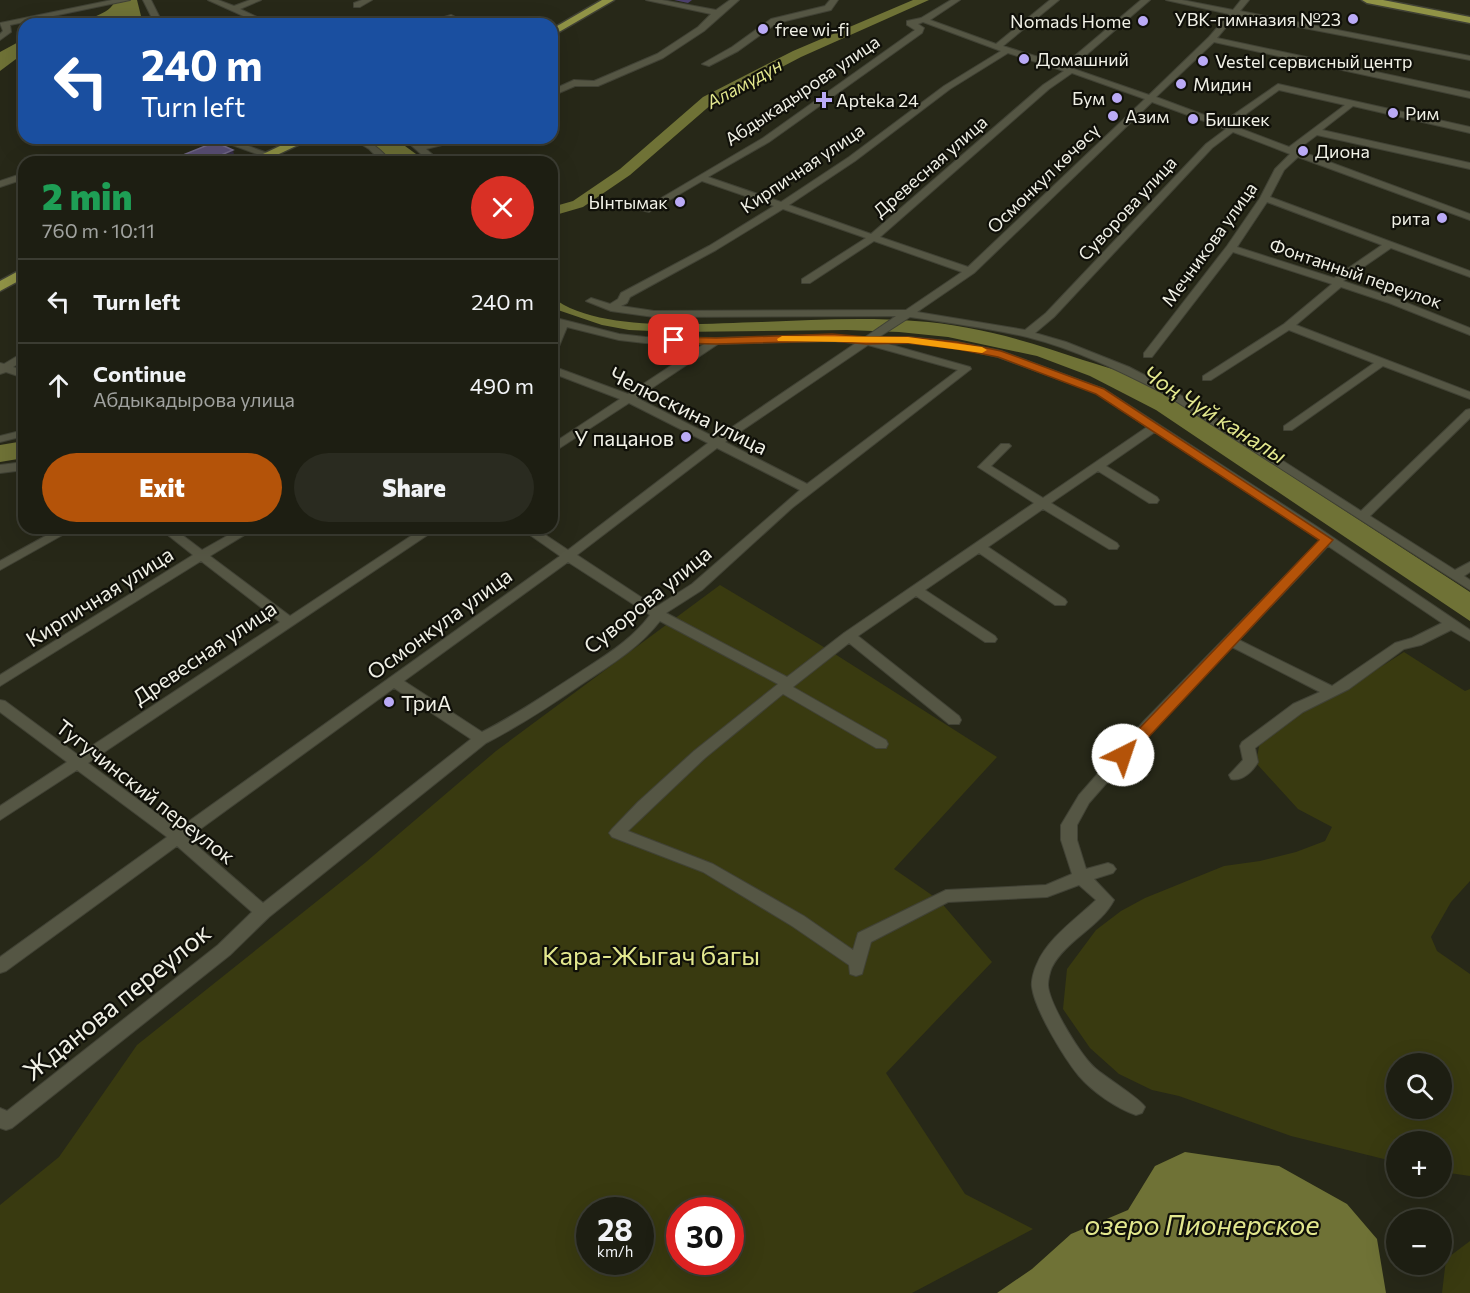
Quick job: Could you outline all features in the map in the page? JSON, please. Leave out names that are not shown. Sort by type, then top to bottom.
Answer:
[{"type":"main road","points":[[558,23],[598,0]]},
{"type":"main road","points":[[558,30],[609,0]]},
{"type":"main road","points":[[1367,0],[1470,20]]},
{"type":"main road","points":[[1406,0],[1470,13]]},
{"type":"main road","points":[[268,155],[294,144]]},
{"type":"main road","points":[[0,287],[18,276]]},
{"type":"street","points":[[33,18],[103,2],[126,0]]},
{"type":"street","points":[[147,0],[156,18]]},
{"type":"street","points":[[212,0],[254,18]]},
{"type":"street","points":[[234,9],[257,0]]},
{"type":"street","points":[[357,5],[368,0]]},
{"type":"street","points":[[651,0],[717,13]]},
{"type":"street","points":[[558,90],[574,83],[595,84],[660,56],[701,28],[735,0]]},
{"type":"street","points":[[706,64],[735,49],[774,21],[828,8],[834,0]]},
{"type":"street","points":[[924,20],[956,0]]},
{"type":"street","points":[[998,46],[1055,0]]},
{"type":"street","name":"Древесная улица","points":[[806,281],[871,239],[1146,0]]},
{"type":"street","points":[[1170,0],[1470,58]]},
{"type":"street","name":"Осмонкул көчөсү","points":[[906,314],[970,271],[1212,39],[1245,0]]},
{"type":"street","points":[[924,20],[959,35],[1068,69],[1470,217]]},
{"type":"street","name":"Абдыкадырова улица","points":[[646,210],[766,140],[919,31],[920,28],[910,23],[924,20]]},
{"type":"street","points":[[0,38],[7,32],[3,25],[18,22]]},
{"type":"street","points":[[1212,39],[1470,95]]},
{"type":"street","name":"Кирпичная улица","points":[[612,308],[623,300],[625,295],[682,266],[782,206],[853,158],[977,65],[1008,50]]},
{"type":"street","name":"Суворова улица","points":[[1027,334],[1050,315],[1209,146],[1278,87],[1351,104]]},
{"type":"street","points":[[1351,104],[1470,130]]},
{"type":"street","name":"Мечникова улица","points":[[1148,355],[1231,248],[1293,152],[1351,104]]},
{"type":"street","points":[[1317,132],[1470,166]]},
{"type":"street","points":[[235,144],[268,155]]},
{"type":"street","points":[[366,144],[381,156]]},
{"type":"street","points":[[415,144],[430,156]]},
{"type":"street","points":[[421,148],[439,144]]},
{"type":"street","points":[[0,184],[18,178]]},
{"type":"street","points":[[701,178],[871,239],[970,271]]},
{"type":"street","points":[[1265,198],[1470,274]]},
{"type":"street","points":[[1207,378],[1288,326],[1335,290],[1339,279],[1390,244]]},
{"type":"street","name":"Фонтанный переулок","points":[[1231,248],[1393,301],[1470,332]]},
{"type":"street","points":[[591,302],[612,308],[654,314],[906,314],[1027,334],[1062,344],[1125,369],[1167,391],[1470,586]]},
{"type":"street","name":"Осмонкула улица","points":[[0,966],[569,555],[716,443],[906,314]]},
{"type":"street","points":[[558,321],[619,337],[645,340],[832,338],[908,340],[957,345],[1001,354],[1100,391],[1470,636]]},
{"type":"street","points":[[1288,326],[1470,396]]},
{"type":"street","name":"Суворова улица","points":[[263,912],[481,739],[516,721],[626,648],[646,630],[657,614],[721,567],[807,489],[966,369],[869,339]]},
{"type":"street","points":[[558,445],[716,341]]},
{"type":"street","points":[[2,368],[18,359]]},
{"type":"street","points":[[1288,428],[1380,363]]},
{"type":"street","points":[[2,368],[18,373]]},
{"type":"street","name":"Челюскина улица","points":[[558,371],[628,398],[807,489]]},
{"type":"street","points":[[1362,517],[1470,412]]},
{"type":"street","points":[[1108,869],[1047,891],[946,896],[864,938],[855,964],[798,921],[708,868],[616,833],[638,810],[709,747],[849,636],[1154,427]]},
{"type":"street","points":[[0,439],[18,434]]},
{"type":"street","points":[[1005,446],[984,467],[1113,546]]},
{"type":"street","points":[[1098,466],[1153,500]]},
{"type":"street","points":[[0,469],[18,467]]},
{"type":"street","points":[[0,566],[58,534]]},
{"type":"street","points":[[173,534],[288,621]]},
{"type":"street","name":"Кирпичная улица","points":[[0,681],[239,534]]},
{"type":"street","name":"Древесная улица","points":[[0,814],[288,621],[423,534]]},
{"type":"street","points":[[536,534],[657,614],[786,686],[881,744]]},
{"type":"street","points":[[1136,1107],[1110,1091],[1086,1071],[1055,1026],[1040,986],[1044,966],[1057,948],[1106,900],[1081,877],[1069,840],[1069,825],[1079,808],[1149,725],[1327,540]]},
{"type":"street","points":[[978,546],[1060,602]]},
{"type":"street","points":[[1455,576],[1470,566]]},
{"type":"street","points":[[916,590],[990,639]]},
{"type":"street","points":[[1236,775],[1251,762],[1247,746],[1298,708],[1344,686],[1400,646],[1416,642],[1452,624]]},
{"type":"street","points":[[849,636],[954,720]]},
{"type":"street","points":[[1230,640],[1332,692]]},
{"type":"street","points":[[393,681],[481,739]]},
{"type":"street","name":"Тугучинский переулок","points":[[0,705],[177,837],[263,912]]},
{"type":"street","name":"Жданова переулок","points":[[0,1116],[6,1122],[224,950],[263,912]]},
{"type":"green space","name":"Кара-Жыгач багы","points":[[720,585],[827,649],[997,757],[894,869],[939,900],[992,962],[886,1073],[965,1194],[1033,1229],[912,1293],[0,1293],[0,1205],[59,1157],[137,1045],[366,862],[496,751]]},
{"type":"green space","points":[[1404,652],[1465,691],[1470,689],[1470,881],[1451,902],[1431,937],[1437,951],[1470,974],[1470,1176],[1452,1173],[1452,1131],[1386,1131],[1386,1160],[1291,1136],[1179,1096],[1152,1090],[1119,1074],[1090,1048],[1063,1009],[1067,969],[1096,930],[1121,911],[1145,898],[1224,866],[1260,861],[1296,852],[1325,841],[1332,827],[1298,809],[1256,763],[1260,741],[1297,713],[1348,688]]},
{"type":"green space","points":[[1470,1241],[1470,1293],[1442,1293],[1444,1275],[1452,1275],[1452,1254]]},
{"type":"water","points":[[123,0],[137,0],[142,18],[90,18],[106,11],[114,3],[123,2]]},
{"type":"water","points":[[18,42],[18,58],[0,71],[0,52]]},
{"type":"water","points":[[367,144],[402,144],[419,156],[383,156]]},
{"type":"water","points":[[558,301],[572,309],[596,317],[652,324],[857,319],[937,323],[1021,340],[1124,373],[1170,397],[1470,592],[1470,621],[1156,410],[1090,376],[1037,356],[948,337],[899,332],[847,330],[676,332],[629,330],[602,325],[558,310]]},
{"type":"water","points":[[18,442],[18,459],[0,462],[0,445]]},
{"type":"water","name":"озеро Пионерское","points":[[1185,1152],[1279,1166],[1347,1204],[1377,1239],[1386,1293],[997,1293],[1032,1269],[1071,1234],[1128,1210],[1155,1166]]},
{"type":"building","points":[[210,144],[220,144],[233,150],[219,156],[180,156]]},
{"type":"waterway","name":"Аламүдүн","points":[[558,210],[578,204],[625,172],[708,100],[797,54],[923,0]]},
{"type":"slow traffic","points":[[782,339],[908,340],[982,350]]},
{"type":"place","name":"УВК-гимназия №23","points":[[1353,19]]},
{"type":"place","name":"Nomads Home","points":[[1143,21]]},
{"type":"place","name":"free wi-fi","points":[[763,29]]},
{"type":"place","name":"Домашний","points":[[1024,59]]},
{"type":"place","name":"Vestel сервисный центр","points":[[1203,61]]},
{"type":"place","name":"Мидин","points":[[1181,84]]},
{"type":"place","name":"Бум","points":[[1117,98]]},
{"type":"place","name":"Apteka 24","points":[[824,100]]},
{"type":"place","name":"Рим","points":[[1393,113]]},
{"type":"place","name":"Азим","points":[[1113,116]]},
{"type":"place","name":"Бишкек","points":[[1193,119]]},
{"type":"place","name":"Диона","points":[[1303,151]]},
{"type":"place","name":"Ынтымак","points":[[680,202]]},
{"type":"place","name":"рита","points":[[1442,218]]},
{"type":"place","name":"У пацанов","points":[[686,437]]},
{"type":"place","name":"ТриА","points":[[389,702]]},
{"type":"route","points":[[674,340],[832,338],[866,341],[908,340],[957,345],[1001,354],[1100,391],[1327,540],[1123,755]]},
{"type":"water label","name":"Чоң Чүй каналы","points":[[1215,414]]}]
